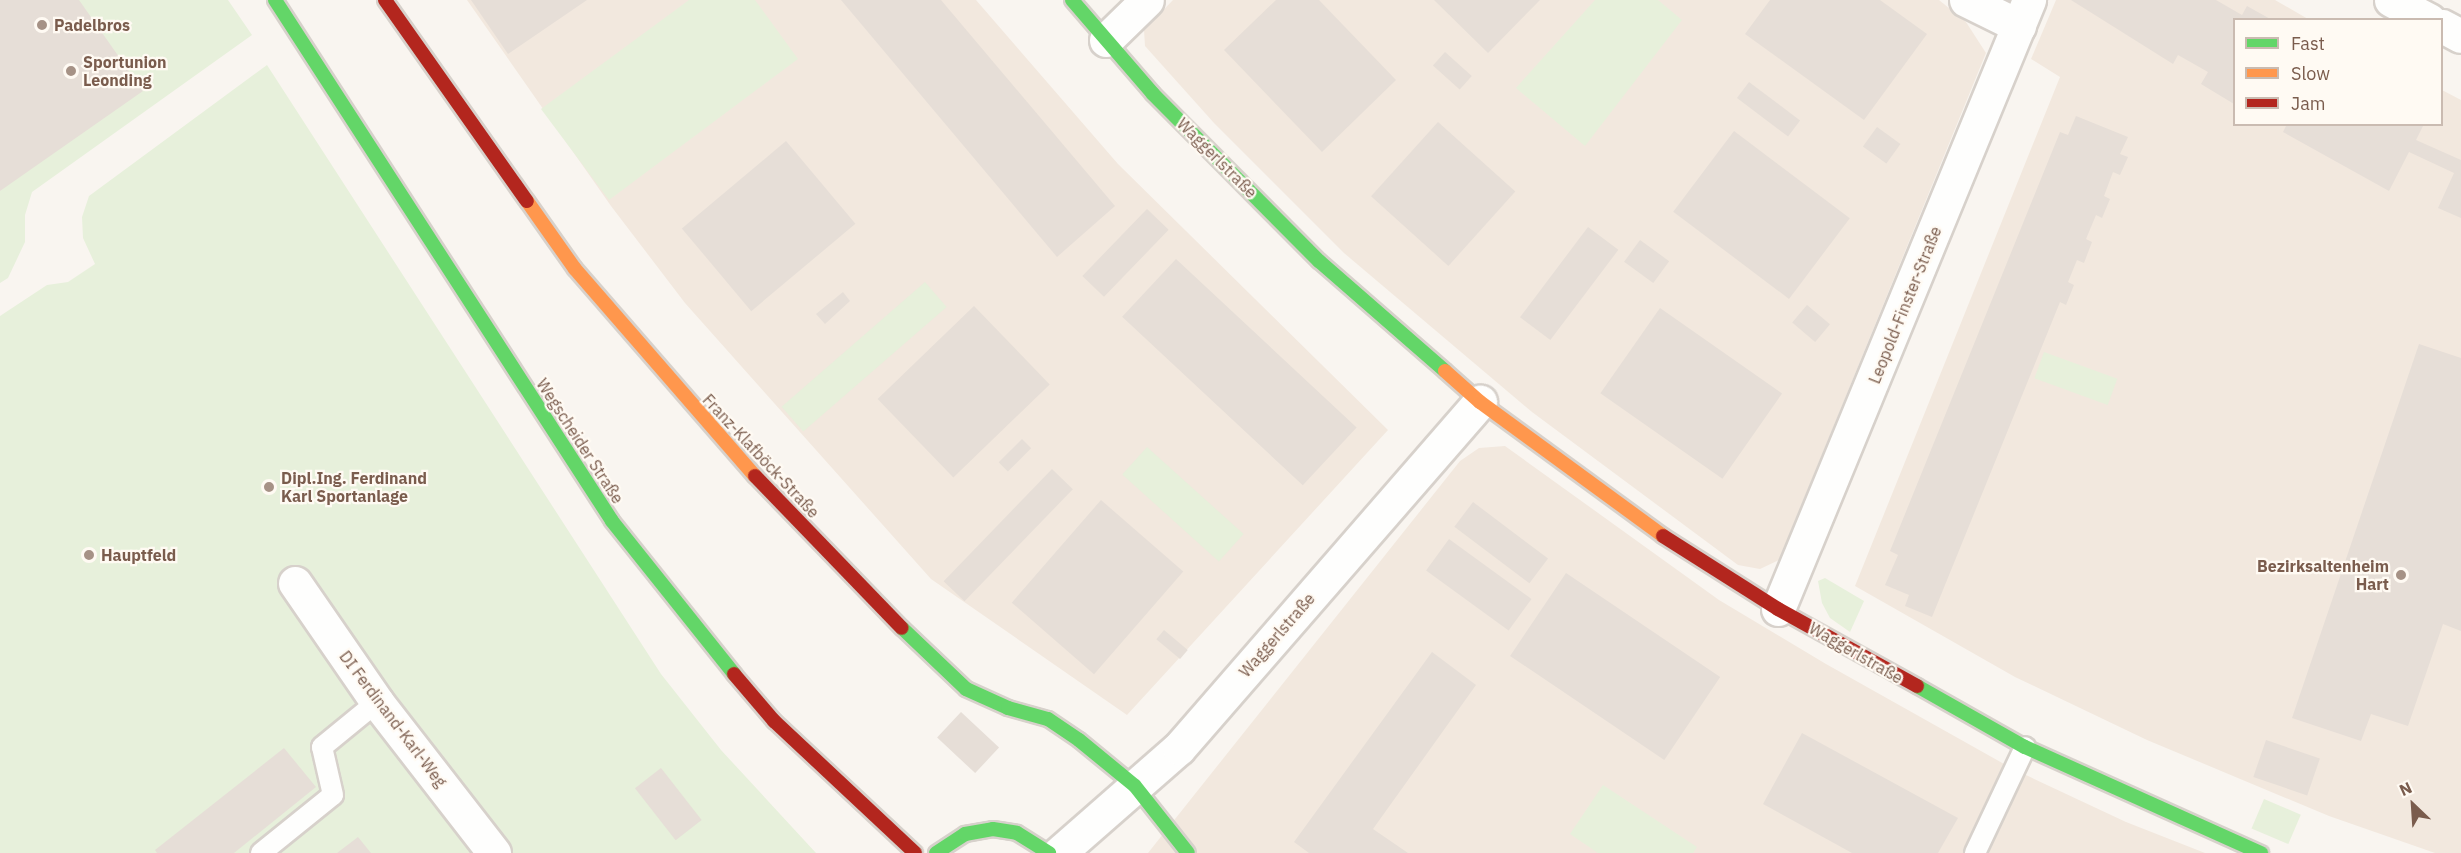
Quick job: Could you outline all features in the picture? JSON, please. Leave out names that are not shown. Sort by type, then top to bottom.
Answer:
[{"type":"street","name":"Wegscheider Straße","points":[[275,0],[599,501],[640,559],[733,676],[774,720],[915,853]]},
{"type":"street","name":"Franz-Klafböck-Straße","points":[[385,0],[575,269],[728,448],[891,618],[966,689],[1008,708],[1048,719],[1135,786],[1188,853]]},
{"type":"street","name":"Waggerlstraße","points":[[1072,0],[1152,94],[1319,261],[1480,402],[1635,518],[1778,609],[2025,747],[2261,853]]},
{"type":"street","points":[[1107,40],[1147,0]]},
{"type":"street","points":[[1966,0],[2024,13]]},
{"type":"street","points":[[2391,0],[2424,18]]},
{"type":"street","name":"Leopold-Finster-Straße","points":[[1778,609],[2024,13]]},
{"type":"street","points":[[2443,27],[2461,36]]},
{"type":"street","name":"Waggerlstraße","points":[[1059,853],[1179,748],[1480,402]]},
{"type":"street","name":"DI Ferdinand-Karl-Weg","points":[[295,583],[376,702],[494,853]]},
{"type":"street","points":[[936,853],[965,834],[993,829],[1017,833],[1049,853]]},
{"type":"lane","points":[[261,853],[333,795],[322,747],[376,702]]},
{"type":"lane","points":[[1975,853],[2025,747]]},
{"type":"shaded area","points":[[467,0],[976,0],[1118,164],[1388,430],[1127,715],[931,579],[685,303],[611,206]]},
{"type":"shaded area","points":[[1173,0],[1939,0],[1966,22],[1986,53],[1779,560],[1760,569],[1738,565],[1532,412],[1344,253],[1214,123],[1145,46],[1144,30]]},
{"type":"shaded area","points":[[2056,0],[2275,0],[2306,18],[2233,18],[2233,126],[2443,126],[2443,91],[2461,100],[2461,853],[2435,853],[2329,816],[2147,740],[2015,677],[1855,586],[2060,77],[2031,59]]},
{"type":"shaded area","points":[[1505,446],[1719,600],[1826,664],[2013,769],[2126,822],[2205,853],[1148,853],[1460,461],[1479,448]]},
{"type":"green space","points":[[0,0],[228,0],[252,35],[32,192],[25,215],[25,242],[8,278],[0,283]]},
{"type":"green space","points":[[689,0],[755,0],[798,59],[609,200],[541,109]]},
{"type":"green space","points":[[1595,0],[1658,0],[1682,20],[1585,146],[1516,88]]},
{"type":"green space","name":"Dipl.Ing. Ferdinand Karl Sportanlage","points":[[267,65],[661,674],[721,750],[816,853],[0,853],[0,316],[47,285],[68,282],[95,264],[83,238],[82,217],[89,196]]},
{"type":"green space","points":[[925,282],[947,307],[803,432],[782,407]]},
{"type":"green space","points":[[2044,352],[2117,379],[2108,405],[2034,378]]},
{"type":"green space","points":[[1147,447],[1244,534],[1219,561],[1122,474]]},
{"type":"green space","points":[[1825,578],[1864,601],[1850,632],[1830,618],[1822,603],[1818,581]]},
{"type":"green space","points":[[1603,785],[1697,847],[1693,853],[1598,853],[1570,834]]},
{"type":"green space","points":[[2264,799],[2301,815],[2288,844],[2251,828]]},
{"type":"building","name":"Sportunion Leonding","points":[[0,0],[79,0],[143,91],[0,191]]},
{"type":"building","points":[[471,0],[587,0],[508,54]]},
{"type":"building","points":[[841,0],[941,0],[1115,206],[1057,257]]},
{"type":"building","points":[[1276,0],[1319,0],[1396,80],[1322,152],[1224,50]]},
{"type":"building","points":[[1434,0],[1540,0],[1488,53]]},
{"type":"building","points":[[1770,0],[1880,0],[1927,34],[1864,120],[1745,34]]},
{"type":"building","points":[[2071,0],[2216,0],[2242,15],[2247,6],[2268,18],[2233,18],[2233,103],[2201,84],[2208,72],[2178,55],[2173,64]]},
{"type":"building","points":[[1445,52],[1472,76],[1460,89],[1433,65]]},
{"type":"building","points":[[1749,82],[1800,121],[1788,136],[1737,98]]},
{"type":"building","points":[[2076,116],[2128,137],[2120,154],[2128,157],[2120,175],[2113,172],[2104,196],[2110,199],[2102,218],[2096,215],[2086,239],[2092,242],[2084,263],[2077,260],[2068,282],[2074,285],[2066,305],[2060,302],[1932,617],[1905,606],[1909,595],[1885,585],[1898,555],[1890,551],[2060,132],[2068,135]]},
{"type":"building","points":[[1438,122],[1515,192],[1448,266],[1371,196]]},
{"type":"building","points":[[2286,126],[2423,126],[2416,140],[2461,160],[2461,218],[2438,208],[2454,173],[2409,152],[2389,191],[2283,132]]},
{"type":"building","points":[[1877,127],[1900,144],[1886,163],[1863,146]]},
{"type":"building","points":[[1734,131],[1850,218],[1789,299],[1673,212]]},
{"type":"building","points":[[786,141],[855,224],[751,311],[682,228]]},
{"type":"building","points":[[1147,209],[1169,230],[1104,297],[1082,276]]},
{"type":"building","points":[[1588,227],[1618,250],[1550,340],[1520,317]]},
{"type":"building","points":[[1640,240],[1669,261],[1653,283],[1624,262]]},
{"type":"building","points":[[1176,259],[1357,427],[1303,485],[1122,317]]},
{"type":"building","points":[[843,292],[850,301],[825,324],[816,314]]},
{"type":"building","points":[[1807,305],[1830,324],[1815,342],[1792,323]]},
{"type":"building","points":[[974,306],[1050,384],[953,477],[878,399]]},
{"type":"building","points":[[1660,308],[1782,393],[1722,479],[1600,393]]},
{"type":"building","name":"Bezirksaltenheim Hart","points":[[2419,344],[2461,358],[2461,631],[2443,624],[2408,726],[2371,714],[2361,741],[2292,718]]},
{"type":"building","points":[[1022,439],[1031,448],[1008,472],[999,462]]},
{"type":"building","points":[[1052,469],[1073,489],[964,601],[944,581]]},
{"type":"building","points":[[1101,500],[1183,572],[1094,674],[1012,603]]},
{"type":"building","points":[[1473,502],[1548,559],[1529,583],[1454,527]]},
{"type":"building","points":[[1449,539],[1532,599],[1509,631],[1426,571]]},
{"type":"building","points":[[1566,573],[1720,677],[1664,760],[1510,656]]},
{"type":"building","points":[[1164,630],[1188,650],[1180,659],[1156,639]]},
{"type":"building","points":[[1432,652],[1476,685],[1373,829],[1408,853],[1309,853],[1294,842]]},
{"type":"building","points":[[961,712],[999,747],[975,773],[937,738]]},
{"type":"building","points":[[1802,733],[1958,818],[1938,853],[1852,853],[1763,804]]},
{"type":"building","points":[[2266,740],[2320,759],[2307,795],[2253,777]]},
{"type":"building","points":[[284,748],[316,787],[234,853],[157,853],[155,850]]},
{"type":"building","points":[[661,768],[702,820],[676,840],[635,788]]},
{"type":"building","points":[[358,837],[371,853],[337,853]]},
{"type":"traffic: fast","points":[[275,0],[612,521],[734,674]]},
{"type":"traffic: fast","points":[[1072,0],[1153,94],[1319,261],[1445,371]]},
{"type":"traffic: fast","points":[[902,628],[966,689],[1008,708],[1048,719],[1079,740],[1135,786],[1188,853]]},
{"type":"traffic: fast","points":[[1917,686],[2025,747],[2261,853]]},
{"type":"traffic: fast","points":[[936,853],[965,834],[993,829],[1017,833],[1049,853]]},
{"type":"traffic: slow","points":[[527,201],[575,269],[755,476]]},
{"type":"traffic: slow","points":[[1445,371],[1480,402],[1663,536]]},
{"type":"traffic: jam","points":[[385,0],[527,201]]},
{"type":"traffic: jam","points":[[755,476],[902,628]]},
{"type":"traffic: jam","points":[[1663,536],[1778,609],[1917,686]]},
{"type":"traffic: jam","points":[[734,674],[774,721],[915,853]]},
{"type":"place","name":"Padelbros","points":[[42,25]]},
{"type":"place","name":"Sportunion Leonding","points":[[71,71]]},
{"type":"place","name":"Dipl.Ing. Ferdinand Karl Sportanlage","points":[[269,487]]},
{"type":"place","name":"Hauptfeld","points":[[89,555]]},
{"type":"place","name":"Bezirksaltenheim Hart","points":[[2401,575]]}]
